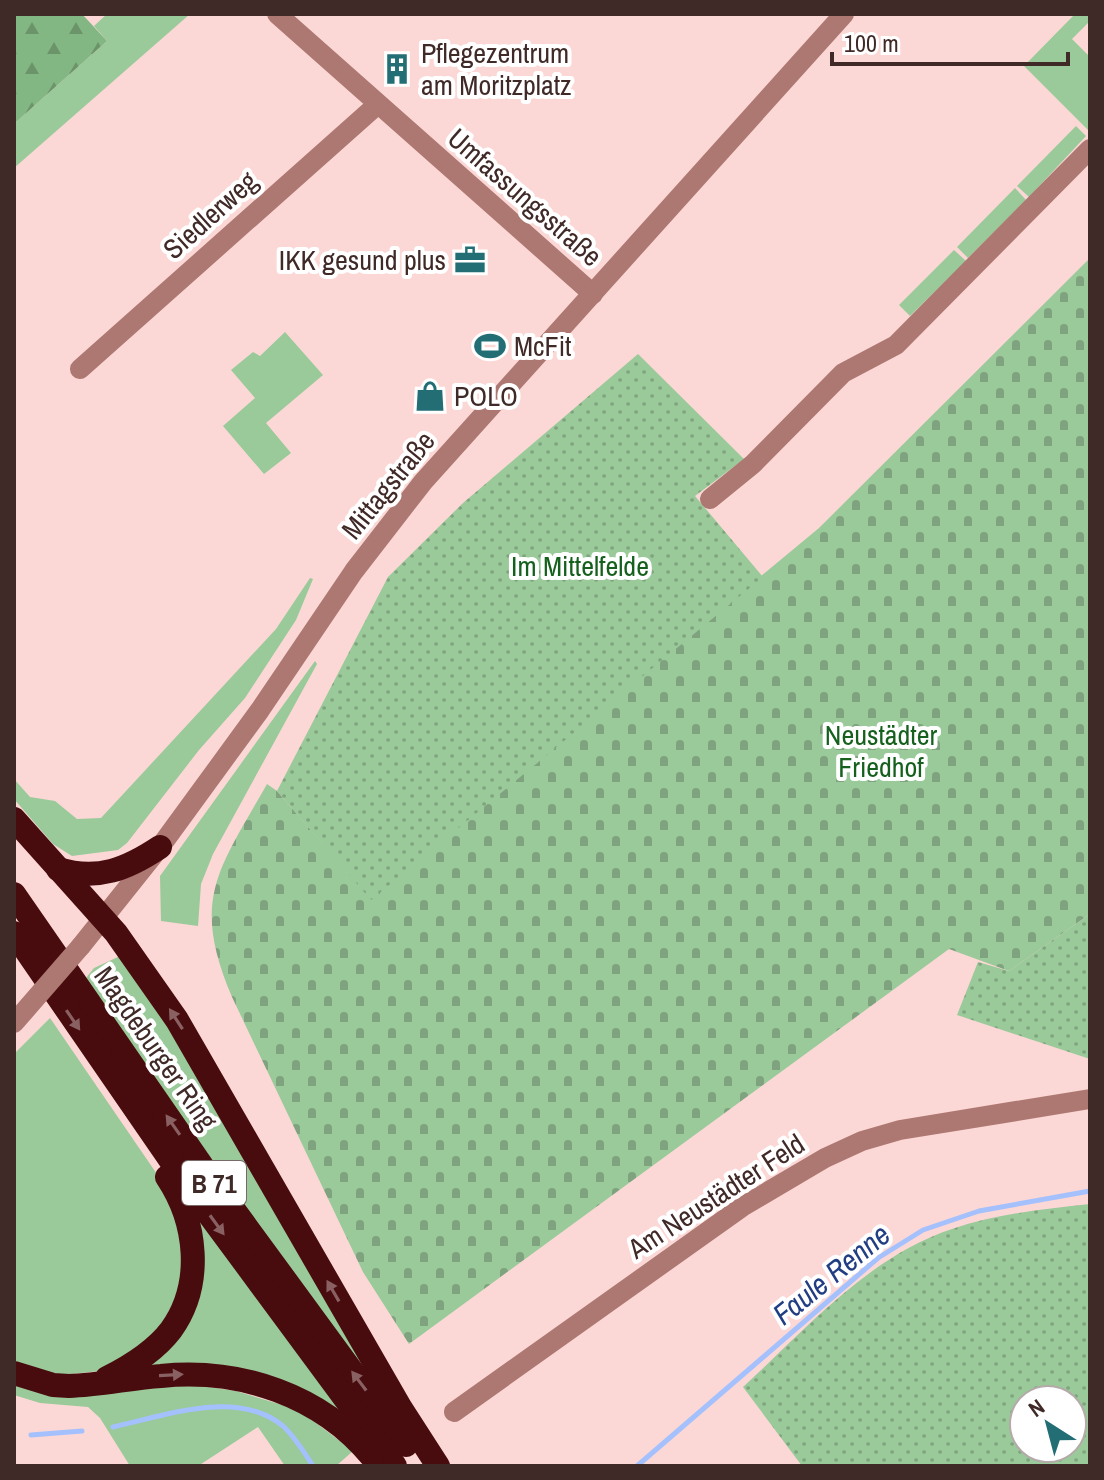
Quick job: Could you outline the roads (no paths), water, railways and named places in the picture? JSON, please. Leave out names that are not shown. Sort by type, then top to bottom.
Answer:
[{"type":"highway","points":[[14,819],[103,918],[148,977],[188,1038],[400,1407],[438,1466]]},
{"type":"highway","points":[[58,869],[74,874],[101,875],[124,869],[160,847]]},
{"type":"highway","name":"Magdeburger Ring","points":[[14,894],[209,1176],[422,1466]]},
{"type":"highway","name":"Magdeburger Ring","points":[[14,933],[191,1190],[395,1466]]},
{"type":"highway","points":[[94,1384],[135,1362],[170,1331],[189,1291],[194,1259],[189,1226],[177,1194],[113,1097],[107,1070]]},
{"type":"highway","points":[[14,1373],[53,1385],[188,1374],[220,1375],[260,1383],[297,1399],[329,1418],[361,1444],[379,1466]]},
{"type":"street","name":"Umfassungsstraße","points":[[277,14],[593,294]]},
{"type":"street","name":"Mittagstraße","points":[[14,1023],[81,946],[160,847],[260,710],[354,571],[414,493],[844,14]]},
{"type":"street","name":"Siedlerweg","points":[[80,369],[378,104]]},
{"type":"street","points":[[710,499],[753,464],[843,373],[896,345],[1090,149]]},
{"type":"street","name":"Am Neustädter Feld","points":[[454,1412],[742,1207],[825,1158],[862,1141],[900,1130],[1090,1099]]},
{"type":"waterway","name":"Faule Renne","points":[[637,1466],[878,1258],[923,1230],[979,1211],[1090,1191]]},
{"type":"waterway","points":[[113,1427],[200,1408],[244,1409],[265,1415],[283,1426],[313,1466]]},
{"type":"waterway","points":[[31,1435],[82,1431]]},
{"type":"place","name":"Pflegezentrum am Moritzplatz","points":[[397,69]]},
{"type":"place","name":"IKK gesund plus","points":[[470,260]]},
{"type":"place","name":"McFit","points":[[490,346]]},
{"type":"place","name":"POLO","points":[[430,396]]},
{"type":"park label","name":"Im Mittelfelde","points":[[580,566]]},
{"type":"park label","name":"Neustädter Friedhof","points":[[881,751]]}]
